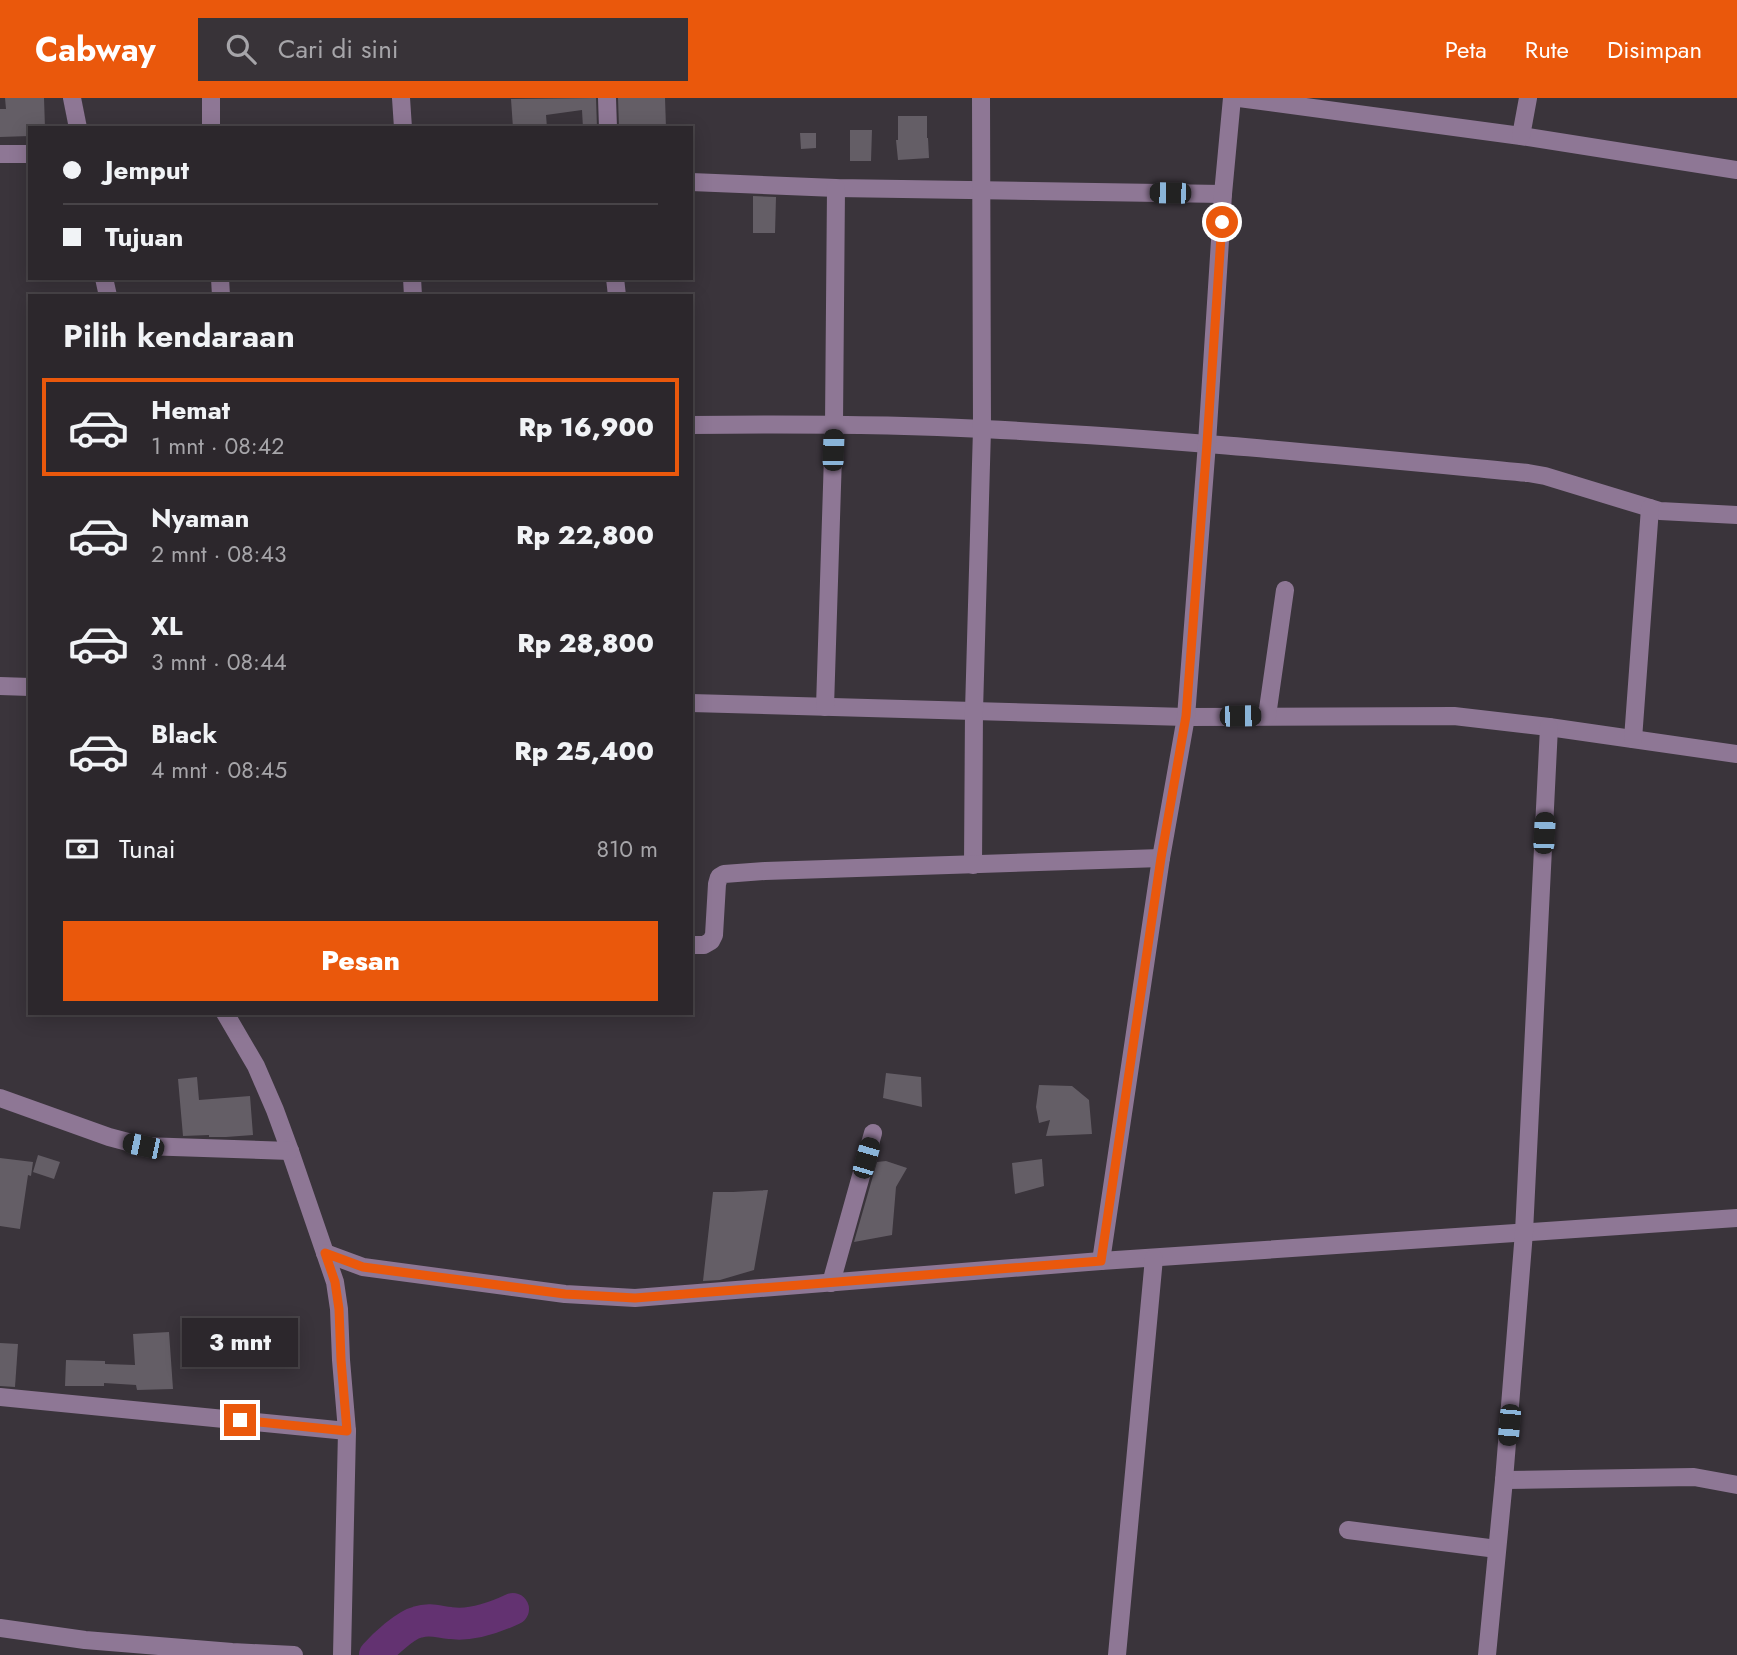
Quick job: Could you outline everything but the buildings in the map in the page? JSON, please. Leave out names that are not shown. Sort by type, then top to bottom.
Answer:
[{"type":"street","points":[[72,98],[78,126]]},
{"type":"street","points":[[211,98],[211,126]]},
{"type":"street","points":[[401,98],[403,126]]},
{"type":"street","points":[[607,98],[608,126]]},
{"type":"street","points":[[973,864],[974,711],[982,429],[981,98]]},
{"type":"street","points":[[1101,1261],[1161,858],[1186,716],[1232,98]]},
{"type":"street","points":[[1239,98],[1521,136],[1737,170]]},
{"type":"street","points":[[1521,136],[1528,98]]},
{"type":"street","points":[[0,154],[28,154]]},
{"type":"street","points":[[693,182],[836,188],[1223,194]]},
{"type":"street","points":[[825,707],[834,424],[836,188]]},
{"type":"street","points":[[693,425],[834,424],[982,429],[1207,443],[1528,473],[1670,512],[1737,514]]},
{"type":"street","points":[[1633,739],[1650,508]]},
{"type":"street","points":[[1267,716],[1285,590]]},
{"type":"street","points":[[0,686],[28,687]]},
{"type":"street","points":[[693,703],[1186,716],[1432,715],[1549,727],[1737,754]]},
{"type":"street","points":[[1486,1655],[1504,1480],[1524,1232],[1549,727]]},
{"type":"street","points":[[693,945],[711,942],[714,935],[717,884],[719,877],[724,874],[1161,858]]},
{"type":"street","points":[[226,1015],[256,1066],[290,1151],[335,1282],[347,1431],[342,1655]]},
{"type":"street","points":[[0,1098],[109,1137],[143,1146],[290,1151]]},
{"type":"street","points":[[831,1283],[873,1133]]},
{"type":"street","points":[[325,1253],[363,1267],[577,1295],[635,1298],[1101,1261],[1737,1217]]},
{"type":"street","points":[[1117,1655],[1154,1258]]},
{"type":"street","points":[[0,1396],[347,1431]]},
{"type":"street","points":[[1504,1480],[1694,1477],[1737,1485]]},
{"type":"street","points":[[1348,1530],[1497,1549]]},
{"type":"street","points":[[0,1628],[85,1640],[294,1655]]},
{"type":"waterway","points":[[375,1655],[401,1631],[418,1622],[474,1622],[513,1609]]},
{"type":"route","points":[[240,1420],[347,1431],[339,1309],[335,1282],[325,1253],[363,1267],[565,1294],[635,1298],[1101,1261],[1161,858],[1186,716],[1222,222]]}]
